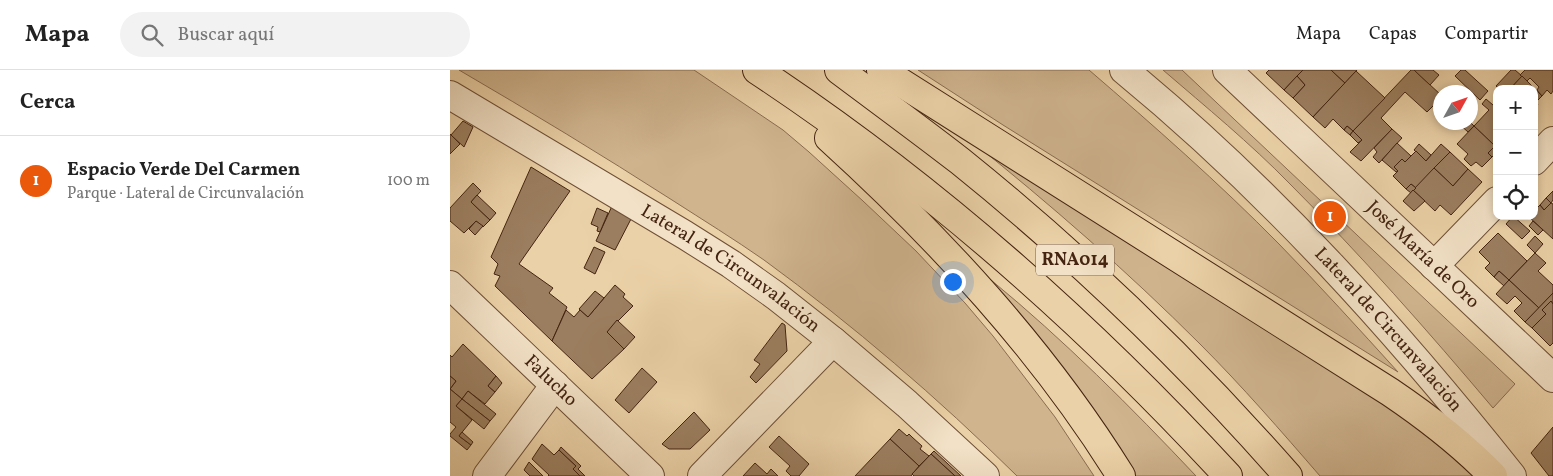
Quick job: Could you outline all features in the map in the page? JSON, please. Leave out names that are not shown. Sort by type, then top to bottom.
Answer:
[{"type":"highway","points":[[751,70],[852,159],[905,209],[984,292],[1053,377],[1091,429],[1121,476]]},
{"type":"highway","name":"RNA014","points":[[757,70],[850,134],[1003,256],[1109,353],[1176,420],[1228,476]]},
{"type":"highway","name":"RNA014","points":[[839,70],[925,134],[1032,221],[1114,295],[1230,412],[1288,476]]},
{"type":"highway","points":[[881,70],[1390,392],[1470,453],[1493,476]]},
{"type":"street","name":"Lateral de Circunvalación","points":[[1124,70],[1200,135],[1322,255],[1402,343],[1512,476]]},
{"type":"street","name":"José María de Oro","points":[[1227,70],[1553,378]]},
{"type":"street","name":"Lateral de Circunvalación","points":[[450,95],[638,207],[730,264],[776,296],[833,341],[907,404],[985,476]]},
{"type":"street","points":[[1538,157],[1553,142]]},
{"type":"street","points":[[1434,266],[1493,205]]},
{"type":"street","name":"Falucho","points":[[450,285],[650,476]]},
{"type":"street","points":[[702,476],[833,341]]},
{"type":"street","points":[[488,476],[555,385]]},
{"type":"shaded area","points":[[459,70],[694,70],[783,130],[916,251],[993,336],[1055,417],[1094,476],[1017,476],[957,418],[894,363],[830,310],[764,260],[619,167]]},
{"type":"shaded area","points":[[918,70],[1089,70],[1186,155],[1256,221],[1398,372],[1003,125]]},
{"type":"shaded area","points":[[1163,70],[1182,70],[1515,384],[1493,408],[1444,350],[1343,238],[1259,154]]},
{"type":"shaded area","points":[[970,140],[1420,427],[1475,476],[1320,476],[1246,392],[1173,317],[1088,239]]},
{"type":"shaded area","points":[[988,280],[991,280],[1071,350],[1122,399],[1196,476],[1131,476]]},
{"type":"building","points":[[1269,70],[1303,70],[1284,90],[1266,73]]},
{"type":"building","points":[[1303,70],[1331,70],[1345,83],[1313,117],[1293,98],[1305,85],[1297,76]]},
{"type":"building","points":[[1331,70],[1357,70],[1345,83]]},
{"type":"building","points":[[1411,70],[1414,70],[1433,88],[1433,106],[1427,112],[1405,92],[1381,118],[1392,129],[1361,161],[1350,152],[1362,140],[1353,131]]},
{"type":"building","points":[[1414,70],[1433,70],[1439,75],[1430,85]]},
{"type":"building","points":[[1461,70],[1465,70],[1488,91],[1480,100],[1478,98],[1478,85],[1464,85],[1455,76]]},
{"type":"building","points":[[1511,70],[1515,70],[1522,76],[1514,85],[1497,85]]},
{"type":"building","points":[[1525,70],[1553,70],[1553,91],[1551,94],[1547,90],[1542,96],[1538,91],[1538,85],[1530,78],[1527,81],[1520,75]]},
{"type":"building","points":[[1356,71],[1385,98],[1353,131],[1347,126],[1344,130],[1333,119],[1325,128],[1313,117]]},
{"type":"building","points":[[1297,76],[1305,85],[1293,98],[1284,90]]},
{"type":"building","points":[[1522,76],[1531,85],[1514,85]]},
{"type":"building","points":[[1538,92],[1542,96],[1538,100]]},
{"type":"building","points":[[1486,99],[1493,105],[1493,144],[1478,130],[1478,122],[1489,110],[1482,104]]},
{"type":"building","points":[[463,121],[473,127],[464,147],[451,135]]},
{"type":"building","points":[[1347,126],[1353,131],[1350,135],[1344,130]]},
{"type":"building","points":[[1392,129],[1402,138],[1379,163],[1373,157],[1377,152],[1374,148]]},
{"type":"building","points":[[1470,130],[1478,130],[1493,144],[1493,148],[1488,153],[1492,157],[1482,167],[1476,162],[1471,166],[1464,159],[1468,154],[1457,144]]},
{"type":"building","points":[[1353,131],[1362,140],[1358,143],[1350,135]]},
{"type":"building","points":[[450,134],[460,144],[450,154]]},
{"type":"building","points":[[1397,143],[1411,156],[1405,162],[1402,159],[1394,167],[1398,171],[1396,172],[1382,160]]},
{"type":"building","points":[[1419,144],[1431,155],[1426,161],[1414,150]]},
{"type":"building","points":[[1441,144],[1450,152],[1416,188],[1411,184],[1406,189],[1393,176],[1398,171],[1394,167],[1402,159],[1405,162],[1416,151],[1426,161]]},
{"type":"building","points":[[1493,148],[1492,157],[1488,153]]},
{"type":"building","points":[[1450,152],[1468,169],[1453,186],[1434,168]]},
{"type":"building","points":[[531,167],[570,191],[519,264],[553,288],[549,293],[567,307],[552,341],[495,286],[500,276],[494,274],[498,264],[491,257]]},
{"type":"building","points":[[1434,168],[1453,186],[1468,169],[1482,182],[1451,215],[1440,205],[1435,211],[1413,190]]},
{"type":"building","points":[[473,183],[481,191],[471,202],[490,220],[483,227],[476,221],[464,233],[450,221],[450,208]]},
{"type":"building","points":[[1411,184],[1416,188],[1411,193],[1406,189]]},
{"type":"building","points":[[1413,190],[1425,201],[1414,211],[1403,201]]},
{"type":"building","points":[[1553,191],[1553,200],[1551,203],[1546,198]]},
{"type":"building","points":[[477,195],[496,213],[490,220],[471,202]]},
{"type":"building","points":[[1546,198],[1551,203],[1544,210],[1540,205]]},
{"type":"building","points":[[1551,203],[1553,204],[1553,239],[1532,220],[1538,220],[1538,207],[1540,205],[1544,210]]},
{"type":"building","points":[[612,206],[631,219],[615,250],[596,241]]},
{"type":"building","points":[[597,208],[608,213],[600,232],[597,231],[598,227],[591,224]]},
{"type":"building","points":[[1510,220],[1518,220],[1530,231],[1522,239],[1506,224]]},
{"type":"building","points":[[476,221],[483,226],[475,235],[469,229]]},
{"type":"building","points":[[1533,221],[1543,230],[1538,235],[1529,226]]},
{"type":"building","points":[[1498,233],[1527,261],[1509,280],[1499,271],[1494,277],[1485,268],[1490,263],[1479,252]]},
{"type":"building","points":[[1535,236],[1543,244],[1535,253],[1527,245]]},
{"type":"building","points":[[594,247],[605,252],[595,274],[584,268]]},
{"type":"building","points":[[1535,253],[1546,263],[1538,271],[1553,285],[1553,293],[1539,308],[1509,280]]},
{"type":"building","points":[[1499,271],[1509,280],[1504,286],[1494,277]]},
{"type":"building","points":[[1509,280],[1539,308],[1525,322],[1514,311],[1522,303],[1515,296],[1507,304],[1496,294]]},
{"type":"building","points":[[615,285],[625,294],[623,297],[633,306],[607,332],[624,349],[592,379],[552,341],[566,310],[574,317],[580,310],[588,317]]},
{"type":"building","points":[[595,291],[604,298],[588,317],[579,309]]},
{"type":"building","points":[[1553,293],[1553,304],[1551,301],[1542,310],[1546,314],[1532,328],[1525,322]]},
{"type":"building","points":[[1551,301],[1553,304],[1553,343],[1550,346],[1532,328],[1546,314],[1542,310]]},
{"type":"building","points":[[617,320],[635,337],[624,349],[607,332]]},
{"type":"building","points":[[782,323],[785,325],[787,351],[756,383],[750,377],[760,364],[754,360]]},
{"type":"building","points":[[463,344],[496,376],[488,386],[495,392],[485,404],[468,391],[462,399],[450,389],[456,381],[450,376],[450,355],[452,357]]},
{"type":"building","points":[[642,368],[657,382],[629,413],[615,400]]},
{"type":"building","points":[[450,376],[456,381],[450,389]]},
{"type":"building","points":[[496,376],[502,383],[495,392],[488,386]]},
{"type":"building","points":[[450,389],[462,399],[456,406],[472,420],[459,436],[471,445],[467,450],[450,436],[456,427],[450,422]]},
{"type":"building","points":[[468,391],[496,414],[490,421],[462,399]]},
{"type":"building","points":[[462,399],[490,421],[484,429],[456,406]]},
{"type":"building","points":[[694,412],[710,430],[690,449],[669,449],[662,444]]},
{"type":"building","points":[[1553,427],[1553,476],[1549,476],[1531,453]]},
{"type":"building","points":[[899,429],[907,436],[909,434],[922,446],[920,449],[929,456],[919,466],[890,439]]},
{"type":"building","points":[[462,432],[473,442],[471,445],[459,436]]},
{"type":"building","points":[[779,436],[809,464],[799,476],[791,476],[786,471],[790,466],[769,447]]},
{"type":"building","points":[[890,439],[919,466],[911,476],[855,476]]},
{"type":"building","points":[[542,444],[554,455],[559,450],[576,466],[573,469],[580,476],[548,476],[532,459]]},
{"type":"building","points":[[561,447],[581,466],[578,469],[585,476],[580,476],[573,469],[576,466],[559,450]]},
{"type":"building","points":[[934,451],[961,476],[955,476],[931,454]]},
{"type":"building","points":[[931,454],[955,476],[914,476],[912,474]]},
{"type":"building","points":[[529,462],[543,476],[530,476],[524,470]]},
{"type":"building","points":[[755,463],[767,474],[771,469],[778,476],[743,476]]},
{"type":"place","name":"Espacio Verde Del Carmen","points":[[1330,217]]}]
